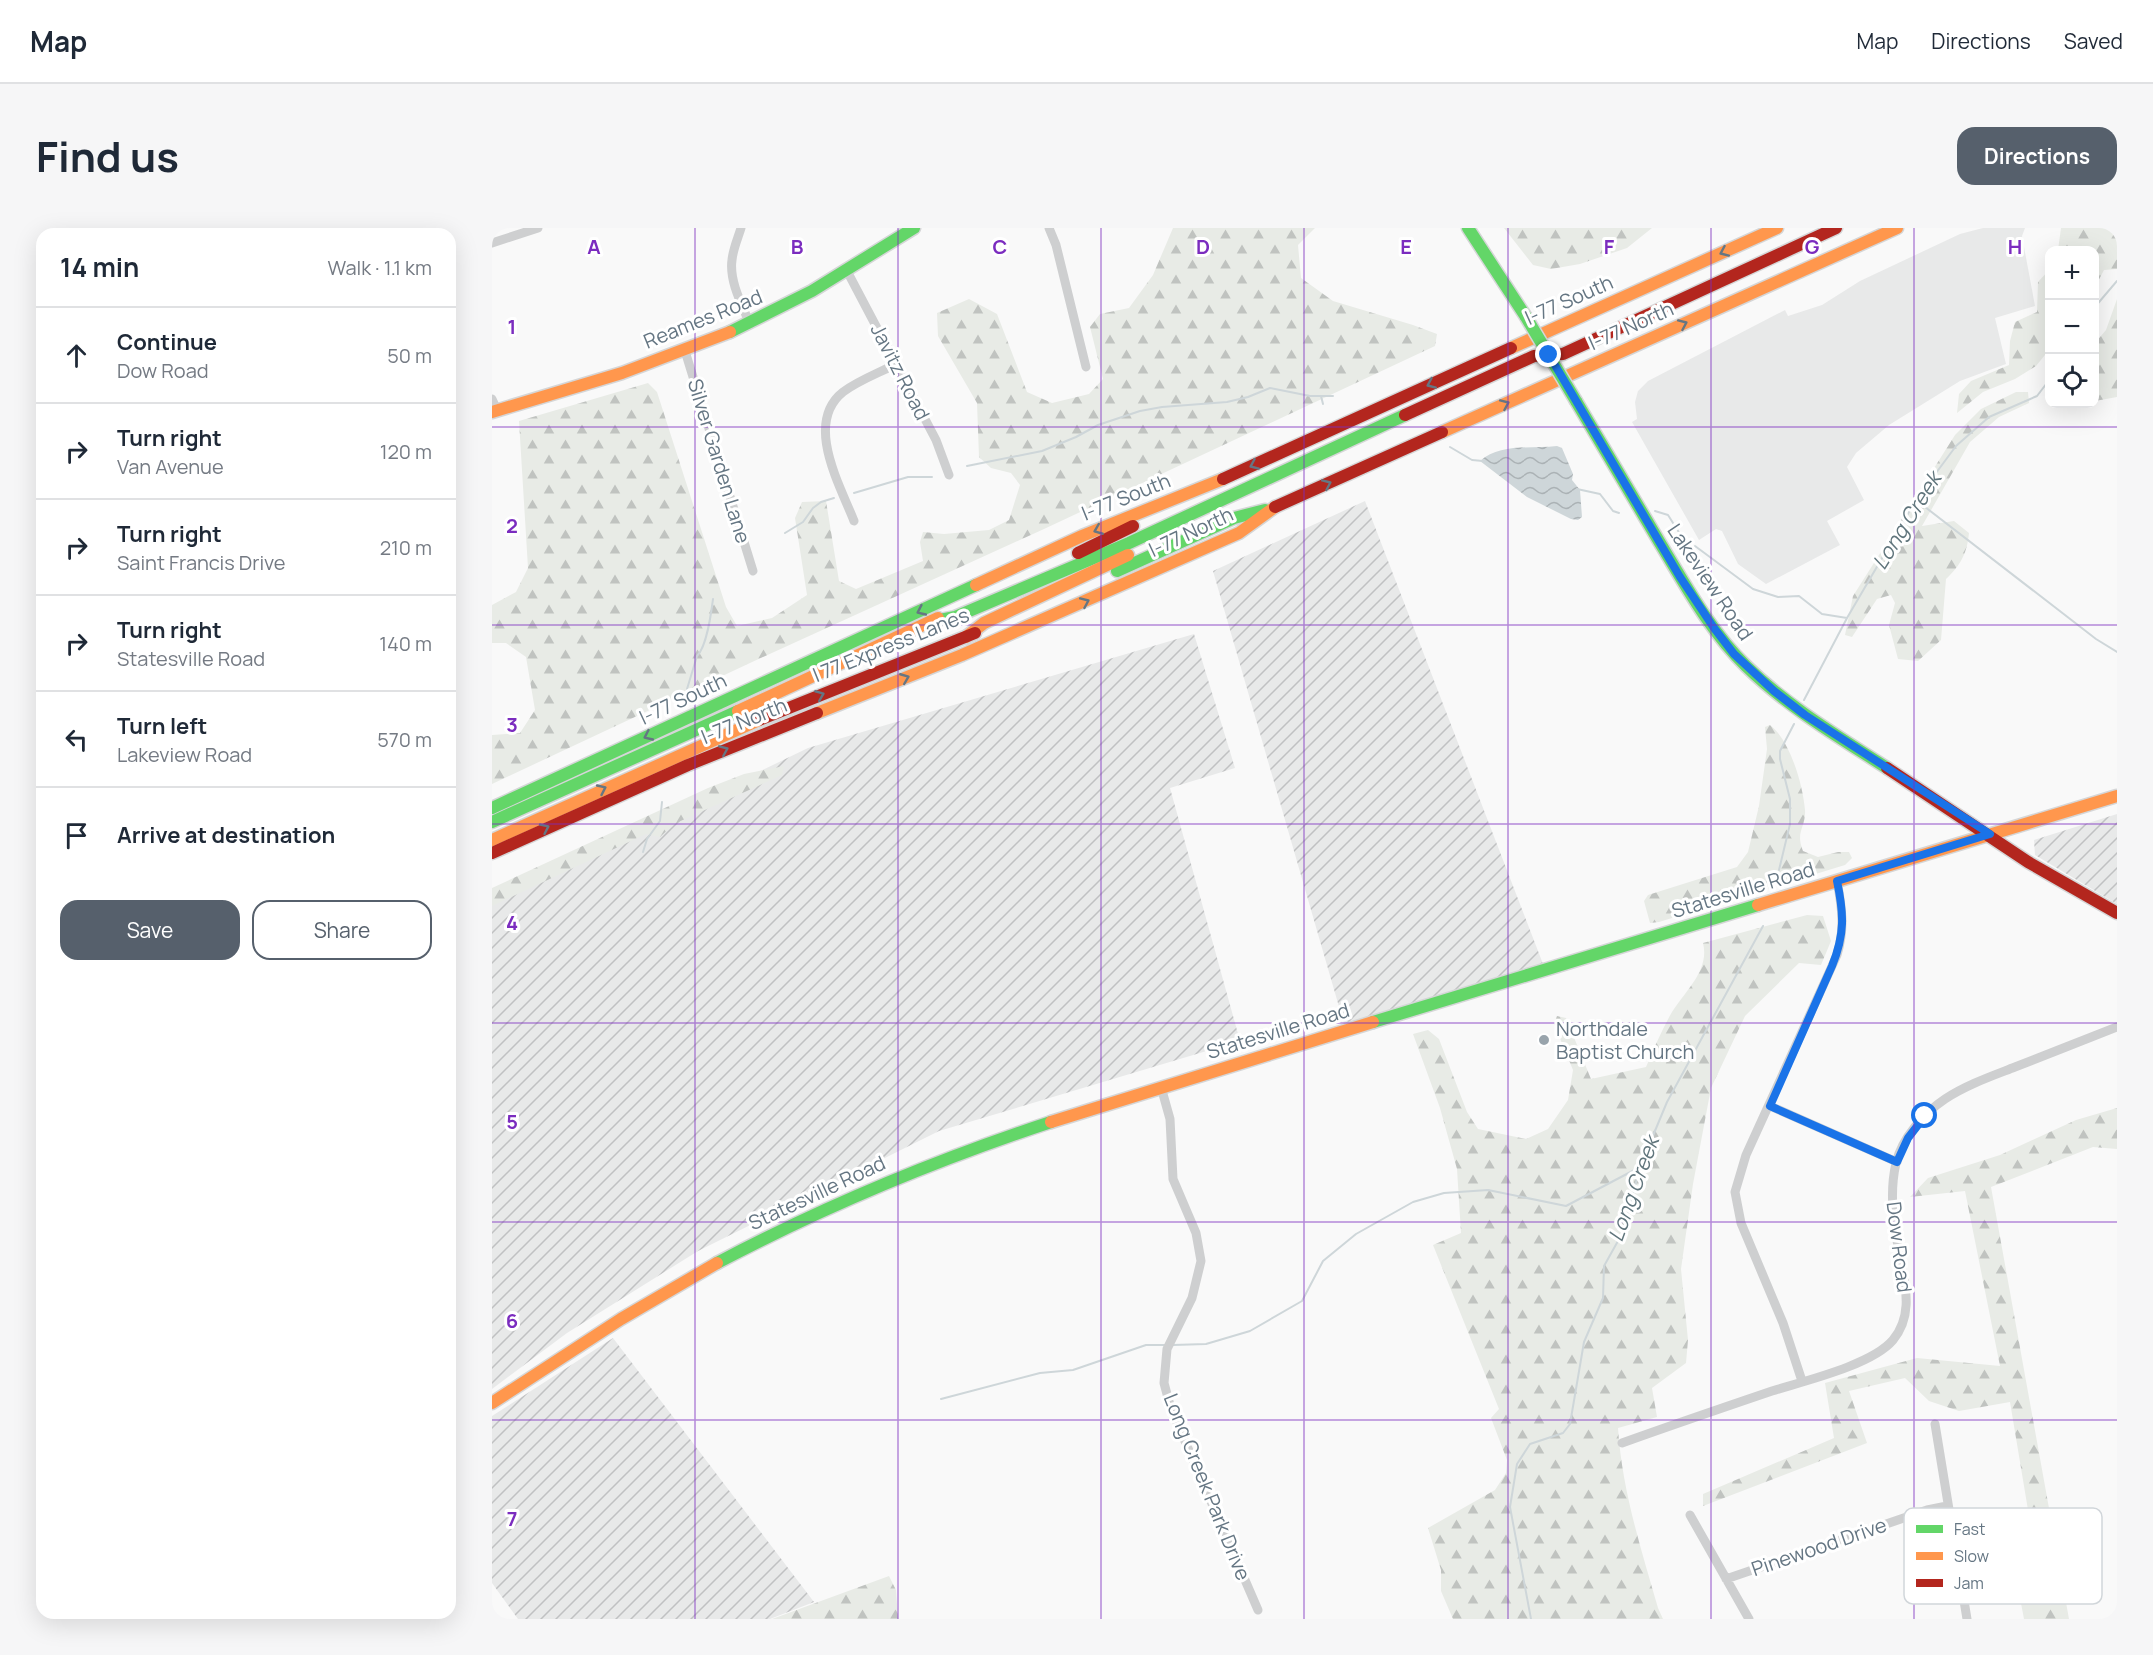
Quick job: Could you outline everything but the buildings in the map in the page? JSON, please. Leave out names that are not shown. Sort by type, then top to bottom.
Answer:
[{"type":"main road","name":"Reames Road","points":[[494,407],[686,351],[750,324],[847,271],[914,228]]},
{"type":"main road","name":"Lakeview Road","points":[[1468,228],[1526,317],[1691,595],[1724,642],[1746,666],[1780,696],[1814,721],[1990,834],[2028,862],[2117,913]]},
{"type":"main road","name":"I-77 South","points":[[492,808],[1082,536],[1211,484],[1777,228]]},
{"type":"main road","points":[[1581,340],[1812,228]]},
{"type":"main road","points":[[966,637],[984,623],[1516,370],[1534,357],[1549,355],[1558,346],[1581,340],[1836,228]]},
{"type":"main road","points":[[1865,243],[1876,228]]},
{"type":"main road","name":"I-77 North","points":[[492,853],[688,765],[1087,602],[1239,533],[1274,508],[1897,228]]},
{"type":"main road","points":[[930,622],[955,617],[1107,553],[1516,370]]},
{"type":"main road","name":"I 77 Express Lanes","points":[[492,822],[674,741],[1108,539],[1211,484]]},
{"type":"main road","name":"I 77 Express Lanes","points":[[492,840],[744,726],[966,637],[1081,588],[1234,518],[1274,508]]},
{"type":"main road","name":"Statesville Road","points":[[492,1403],[663,1293],[749,1246],[848,1199],[1002,1138],[1161,1087],[2117,796]]},
{"type":"street","points":[[492,243],[538,228]]},
{"type":"street","points":[[741,228],[732,256],[731,268],[750,324]]},
{"type":"street","points":[[1049,228],[1059,253],[1086,368]]},
{"type":"street","name":"Javitz Road","points":[[847,271],[936,440],[949,475]]},
{"type":"street","name":"Silver Garden Lane","points":[[686,351],[753,571]]},
{"type":"street","points":[[854,521],[827,448],[825,427],[832,406],[843,392],[896,364]]},
{"type":"street","points":[[1802,1381],[1783,1323],[1741,1223],[1735,1192],[1739,1175],[1841,942],[1843,919],[1837,881]]},
{"type":"street","name":"Dow Road","points":[[1622,1443],[1876,1354],[1893,1339],[1903,1324],[1907,1306],[1892,1207],[1897,1162],[1915,1127],[1945,1099],[1979,1081],[2117,1027]]},
{"type":"street","name":"Long Creek Park Drive","points":[[1161,1087],[1170,1119],[1173,1179],[1196,1233],[1200,1261],[1192,1298],[1167,1349],[1164,1383],[1171,1409],[1258,1610]]},
{"type":"street","points":[[1770,1106],[1897,1162]]},
{"type":"street","points":[[1935,1424],[1947,1506]]},
{"type":"street","name":"Pinewood Drive","points":[[1937,1508],[1947,1506]]},
{"type":"street","points":[[1690,1515],[1749,1619]]},
{"type":"street","name":"Pinewood Drive","points":[[1726,1579],[1904,1518]]},
{"type":"street","points":[[1964,1604],[1967,1619]]},
{"type":"shaded area","points":[[1983,228],[2025,228],[2022,236],[2035,306],[1995,318],[2006,364],[1960,381],[1889,425],[1856,453],[1847,467],[1864,500],[1827,521],[1840,545],[1766,584],[1738,564],[1722,531],[1716,529],[1699,540],[1632,422],[1637,419],[1635,402],[1638,391],[1648,381],[1785,310],[1788,316],[1822,305],[1860,281],[1960,234]]},
{"type":"shaded area","points":[[1365,501],[1543,964],[1344,1024],[1213,571]]},
{"type":"shaded area","points":[[1194,634],[1235,768],[1170,788],[1240,1041],[939,1131],[698,1251],[567,1333],[492,1389],[492,901],[808,748]]},
{"type":"shaded area","points":[[2117,814],[2117,904],[2035,855],[2034,840]]},
{"type":"shaded area","points":[[613,1338],[814,1602],[770,1619],[518,1619],[492,1583],[492,1416]]},
{"type":"green space","points":[[1173,228],[1315,228],[1298,245],[1301,278],[1333,301],[1437,334],[1435,346],[492,784],[492,735],[520,733],[535,710],[526,657],[506,643],[492,643],[492,605],[516,592],[528,568],[519,421],[648,383],[657,392],[726,607],[737,626],[772,618],[807,595],[795,518],[802,502],[826,501],[839,581],[856,589],[923,561],[920,542],[923,532],[944,534],[989,530],[1009,520],[1020,485],[1011,473],[991,468],[979,457],[977,403],[938,336],[937,313],[969,299],[997,314],[1027,392],[1052,403],[1089,394],[1103,379],[1090,327],[1100,314],[1129,308],[1153,275]]},
{"type":"green space","points":[[1504,228],[1652,228],[1627,248],[1580,264],[1551,269],[1533,265]]},
{"type":"green space","points":[[2061,228],[2117,228],[2117,269],[2104,270],[2099,279],[2099,246],[2059,246]]},
{"type":"green space","points":[[2045,274],[2045,355],[2036,366],[2015,379],[1983,392],[1957,413],[1959,394],[1971,381],[2009,365],[2010,341],[2015,322],[2037,312],[2038,282]]},
{"type":"green space","points":[[2117,299],[2117,397],[2099,400],[2099,338],[2106,330]]},
{"type":"green space","points":[[2016,392],[2028,392],[2029,403],[1999,417],[1970,442],[1922,526],[1954,521],[1969,533],[1967,547],[1962,558],[1956,569],[1946,579],[1941,640],[1918,661],[1898,659],[1889,625],[1895,603],[1891,595],[1877,599],[1852,637],[1845,635],[1853,596],[1955,435],[1981,409]]},
{"type":"green space","points":[[1770,725],[1784,741],[1802,788],[1805,816],[1800,839],[1803,851],[1818,857],[1849,852],[1852,858],[1845,865],[1650,923],[1644,901],[1648,895],[1737,867],[1748,852],[1759,806],[1767,749],[1765,727]]},
{"type":"green space","points":[[784,766],[782,775],[674,824],[660,837],[646,834],[492,906],[492,888],[708,788],[744,774]]},
{"type":"green space","points":[[1807,915],[1823,916],[1831,941],[1821,965],[1799,963],[1745,1016],[1711,1088],[1693,1184],[1681,1269],[1688,1340],[1686,1363],[1652,1388],[1657,1417],[1618,1428],[1633,1519],[1663,1619],[1453,1619],[1441,1591],[1441,1570],[1428,1528],[1495,1490],[1506,1473],[1507,1460],[1491,1418],[1499,1409],[1433,1245],[1461,1233],[1457,1169],[1440,1108],[1413,1034],[1428,1030],[1439,1039],[1467,1112],[1478,1129],[1526,1139],[1548,1129],[1568,1100],[1573,1070],[1554,1024],[1557,1016],[1566,1018],[1591,1079],[1646,1067],[1668,1019],[1700,971],[1704,953],[1703,943]]},
{"type":"green space","points":[[2117,1108],[2117,1149],[2093,1147],[1991,1187],[2049,1508],[2028,1508],[2010,1402],[1959,1411],[1929,1401],[1905,1378],[1849,1391],[1867,1443],[1703,1506],[1703,1494],[1834,1438],[1825,1383],[1917,1358],[2000,1366],[1965,1191],[1910,1197],[1928,1178],[2000,1155],[2076,1120]]},
{"type":"green space","points":[[889,1576],[896,1590],[898,1619],[772,1619]]},
{"type":"green space","points":[[2021,1604],[2066,1604],[2069,1619],[2024,1619]]},
{"type":"water","points":[[1557,446],[1562,448],[1573,474],[1572,480],[1580,490],[1582,517],[1578,520],[1571,519],[1527,497],[1480,461],[1497,451],[1507,449]]},
{"type":"waterway","name":"Long Creek","points":[[2099,302],[2117,281]]},
{"type":"waterway","name":"Long Creek","points":[[1804,700],[1847,618],[1916,500],[1956,446],[1989,417],[2037,396],[2045,386]]},
{"type":"waterway","points":[[967,466],[1042,451],[1098,425],[1140,411],[1227,402],[1270,388],[1310,396],[1333,396]]},
{"type":"waterway","points":[[1321,396],[1323,404]]},
{"type":"waterway","points":[[1450,447],[1472,460],[1483,461]]},
{"type":"waterway","points":[[854,493],[908,477],[932,477]]},
{"type":"waterway","points":[[1577,489],[1600,494],[1613,511],[1619,513]]},
{"type":"waterway","points":[[785,533],[803,522],[813,508],[821,502],[834,498]]},
{"type":"waterway","points":[[1916,500],[2096,639],[2117,652]]},
{"type":"waterway","points":[[1655,511],[1668,515],[1680,534]]},
{"type":"waterway","points":[[1695,546],[1753,589],[1778,597],[1799,596],[1822,614],[1847,618]]},
{"type":"waterway","points":[[687,689],[697,656],[706,638],[713,599]]},
{"type":"waterway","name":"Long Creek","points":[[1779,870],[1790,824],[1790,799],[1780,751],[1794,724]]},
{"type":"waterway","points":[[643,852],[647,839],[660,821],[662,802]]},
{"type":"waterway","name":"Long Creek","points":[[1531,1619],[1510,1507],[1517,1464],[1530,1444],[1563,1433],[1570,1424],[1584,1342],[1603,1298],[1604,1266],[1623,1232],[1640,1167],[1667,1102],[1763,926]]},
{"type":"waterway","points":[[1173,1345],[1206,1344],[1250,1331],[1302,1301],[1323,1261],[1356,1234],[1413,1202],[1444,1193],[1488,1190],[1566,1206],[1640,1167]]},
{"type":"waterway","points":[[941,1399],[1040,1373],[1073,1370],[1146,1345],[1165,1345]]},
{"type":"traffic: fast","points":[[730,332],[812,291],[914,228]]},
{"type":"traffic: fast","points":[[1468,228],[1526,317]]},
{"type":"traffic: fast","points":[[1526,317],[1576,401]]},
{"type":"traffic: fast","points":[[1576,401],[1689,592],[1721,638],[1746,666],[1779,695],[1832,733],[1887,768]]},
{"type":"traffic: fast","points":[[930,622],[955,617],[1129,543],[1405,415]]},
{"type":"traffic: fast","points":[[1117,571],[1234,518],[1265,510]]},
{"type":"traffic: fast","points":[[492,808],[976,585]]},
{"type":"traffic: fast","points":[[492,822],[738,711]]},
{"type":"traffic: fast","points":[[1373,1022],[1758,905]]},
{"type":"traffic: fast","points":[[717,1263],[799,1222],[881,1185],[1051,1122]]},
{"type":"traffic: slow","points":[[1511,348],[1777,228]]},
{"type":"traffic: slow","points":[[1442,432],[1897,228]]},
{"type":"traffic: slow","points":[[492,412],[622,373],[730,332]]},
{"type":"traffic: slow","points":[[976,585],[1082,536],[1223,479]]},
{"type":"traffic: slow","points":[[817,713],[962,655],[1239,533],[1275,507]]},
{"type":"traffic: slow","points":[[966,637],[984,623],[1128,555]]},
{"type":"traffic: slow","points":[[738,711],[938,618]]},
{"type":"traffic: slow","points":[[492,840],[759,720]]},
{"type":"traffic: slow","points":[[1758,905],[2117,796]]},
{"type":"traffic: slow","points":[[1051,1122],[1373,1022]]},
{"type":"traffic: slow","points":[[492,1403],[621,1319],[717,1263]]},
{"type":"traffic: jam","points":[[1405,415],[1534,356],[1563,354],[1836,228]]},
{"type":"traffic: jam","points":[[1223,479],[1511,348]]},
{"type":"traffic: jam","points":[[1275,507],[1442,432]]},
{"type":"traffic: jam","points":[[1078,553],[1133,526]]},
{"type":"traffic: jam","points":[[759,720],[975,633]]},
{"type":"traffic: jam","points":[[492,853],[688,765],[817,713]]},
{"type":"traffic: jam","points":[[1887,768],[2028,862],[2117,913]]},
{"type":"place","name":"Northdale Baptist Church","points":[[1544,1040]]},
{"type":"route","points":[[1549,355],[1691,595],[1734,654],[1754,674],[1805,715],[1990,834],[1837,881],[1843,919],[1841,942],[1770,1106],[1897,1162],[1908,1138],[1925,1116]]}]
